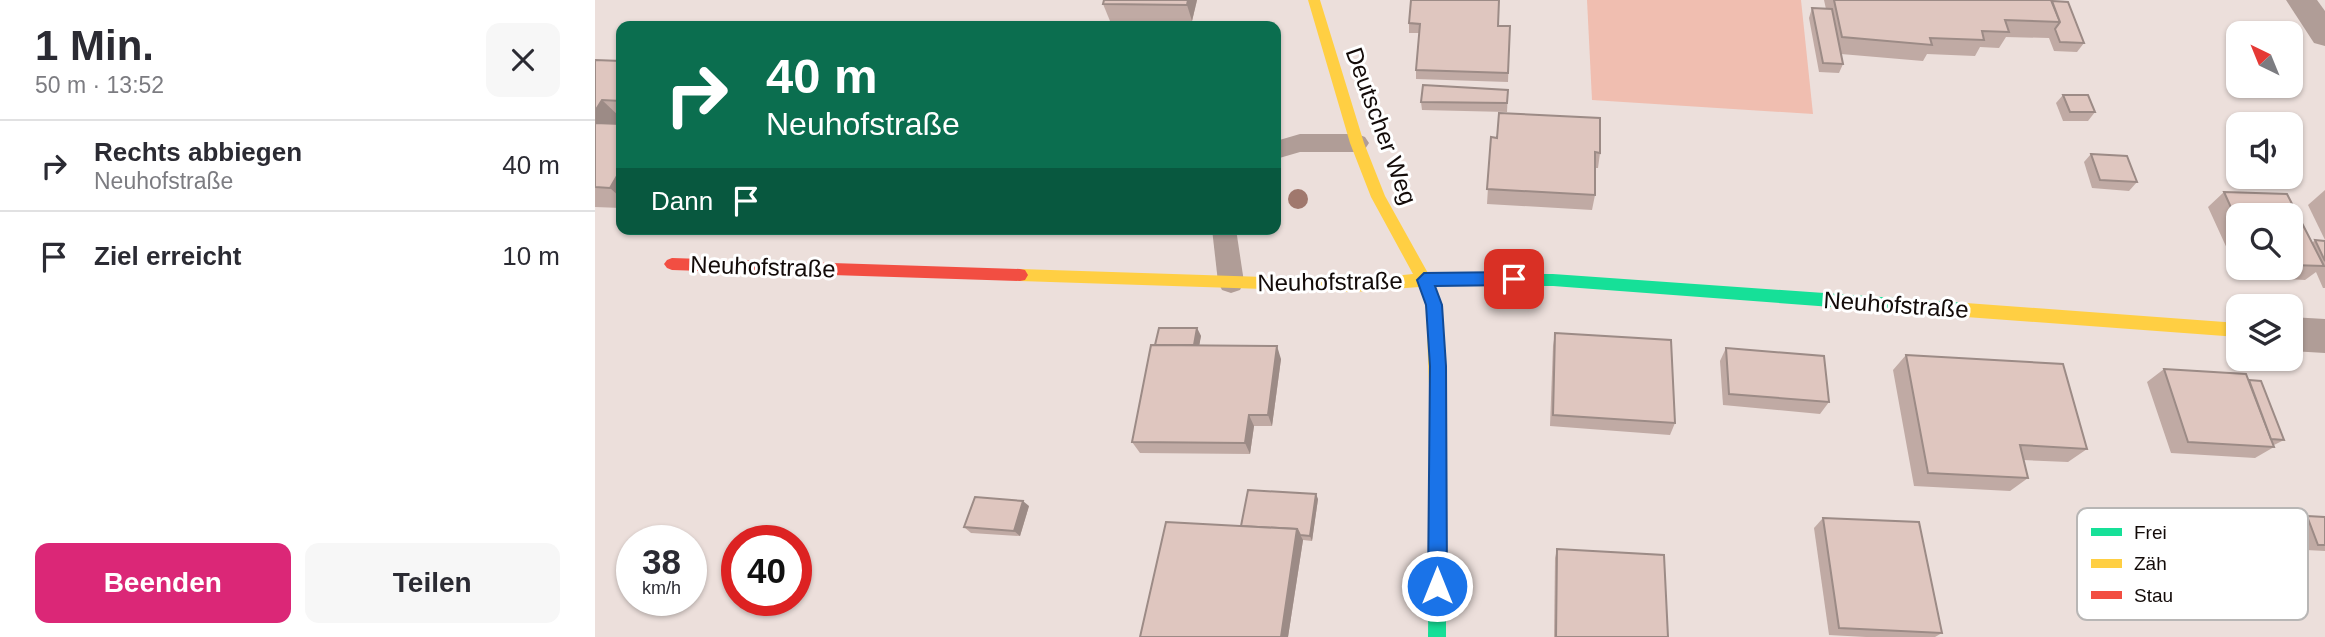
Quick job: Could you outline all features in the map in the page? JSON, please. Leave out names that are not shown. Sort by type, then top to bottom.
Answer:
[{"type":"street","name":"Deutscher Weg","points":[[1314,0],[1357,143],[1395,232],[1424,280],[1434,305],[1438,366],[1437,637]]},
{"type":"street","points":[[2301,0],[2325,35]]},
{"type":"street","name":"Neuhofstraße","points":[[672,264],[1354,286],[1424,280],[1553,280],[2226,329]]},
{"type":"street","points":[[2303,335],[2325,336]]},
{"type":"lane","points":[[1281,149],[1300,143],[1357,143]]},
{"type":"lane","points":[[1225,235],[1231,282]]},
{"type":"shaded area","points":[[1587,0],[1801,0],[1813,114],[1592,100]]},
{"type":"building","points":[[1104,0],[1188,0],[1187,5],[1103,4]]},
{"type":"building","points":[[1411,0],[1499,0],[1498,26],[1510,26],[1508,73],[1416,70],[1420,24],[1409,23]]},
{"type":"building","points":[[1834,0],[2051,0],[2060,22],[2005,20],[2009,32],[1982,31],[1984,40],[1930,38],[1932,45],[1842,37]]},
{"type":"building","points":[[2052,1],[2068,2],[2084,43],[2060,42],[2055,29],[2060,22]]},
{"type":"building","points":[[1812,8],[1832,9],[1843,64],[1823,63]]},
{"type":"building","points":[[595,60],[616,61],[616,101],[602,100],[595,111]]},
{"type":"building","points":[[1423,85],[1508,90],[1507,103],[1421,102]]},
{"type":"building","points":[[2063,95],[2088,95],[2095,112],[2070,112]]},
{"type":"building","points":[[1499,113],[1600,118],[1600,153],[1595,152],[1595,195],[1487,189],[1491,137],[1497,138]]},
{"type":"building","points":[[595,123],[616,124],[616,178],[610,188],[595,187]]},
{"type":"building","points":[[2091,154],[2127,156],[2137,182],[2100,180]]},
{"type":"building","points":[[2224,192],[2287,194],[2292,203],[2229,203]]},
{"type":"building","points":[[2303,225],[2324,266],[2303,265]]},
{"type":"building","points":[[2315,240],[2325,241],[2325,261]]},
{"type":"building","points":[[1159,328],[1197,328],[1194,345],[1155,345]]},
{"type":"building","points":[[1555,333],[1671,340],[1675,423],[1553,415]]},
{"type":"building","points":[[1151,345],[1277,346],[1268,415],[1249,415],[1245,443],[1132,442]]},
{"type":"building","points":[[1726,348],[1824,356],[1829,402],[1729,394]]},
{"type":"building","points":[[1906,355],[2063,364],[2087,449],[2020,445],[2028,478],[1928,473]]},
{"type":"building","points":[[2164,369],[2246,374],[2274,447],[2188,442]]},
{"type":"building","points":[[2249,380],[2261,381],[2284,440],[2271,439]]},
{"type":"building","points":[[1248,490],[1316,494],[1310,536],[1300,535],[1297,529],[1241,526]]},
{"type":"building","points":[[975,497],[1023,501],[1014,531],[964,527]]},
{"type":"building","points":[[2308,516],[2325,517],[2325,545],[2318,545]]},
{"type":"building","points":[[1823,518],[1919,522],[1942,633],[1839,628]]},
{"type":"building","points":[[1166,522],[1297,529],[1281,637],[1140,637]]},
{"type":"building","points":[[1557,549],[1664,555],[1668,637],[1556,637]]},
{"type":"traffic: fast","points":[[1422,280],[1553,280],[1966,310]]},
{"type":"traffic: fast","points":[[1437,637],[1438,412]]},
{"type":"traffic: slow","points":[[1314,0],[1357,143],[1378,197],[1424,280],[1434,305],[1438,412]]},
{"type":"traffic: slow","points":[[1020,275],[1354,286],[1422,280]]},
{"type":"traffic: slow","points":[[1966,310],[2226,329]]},
{"type":"traffic: jam","points":[[672,264],[1020,275]]},
{"type":"route","points":[[1437,586],[1438,366],[1434,305],[1424,280],[1514,279]]}]
